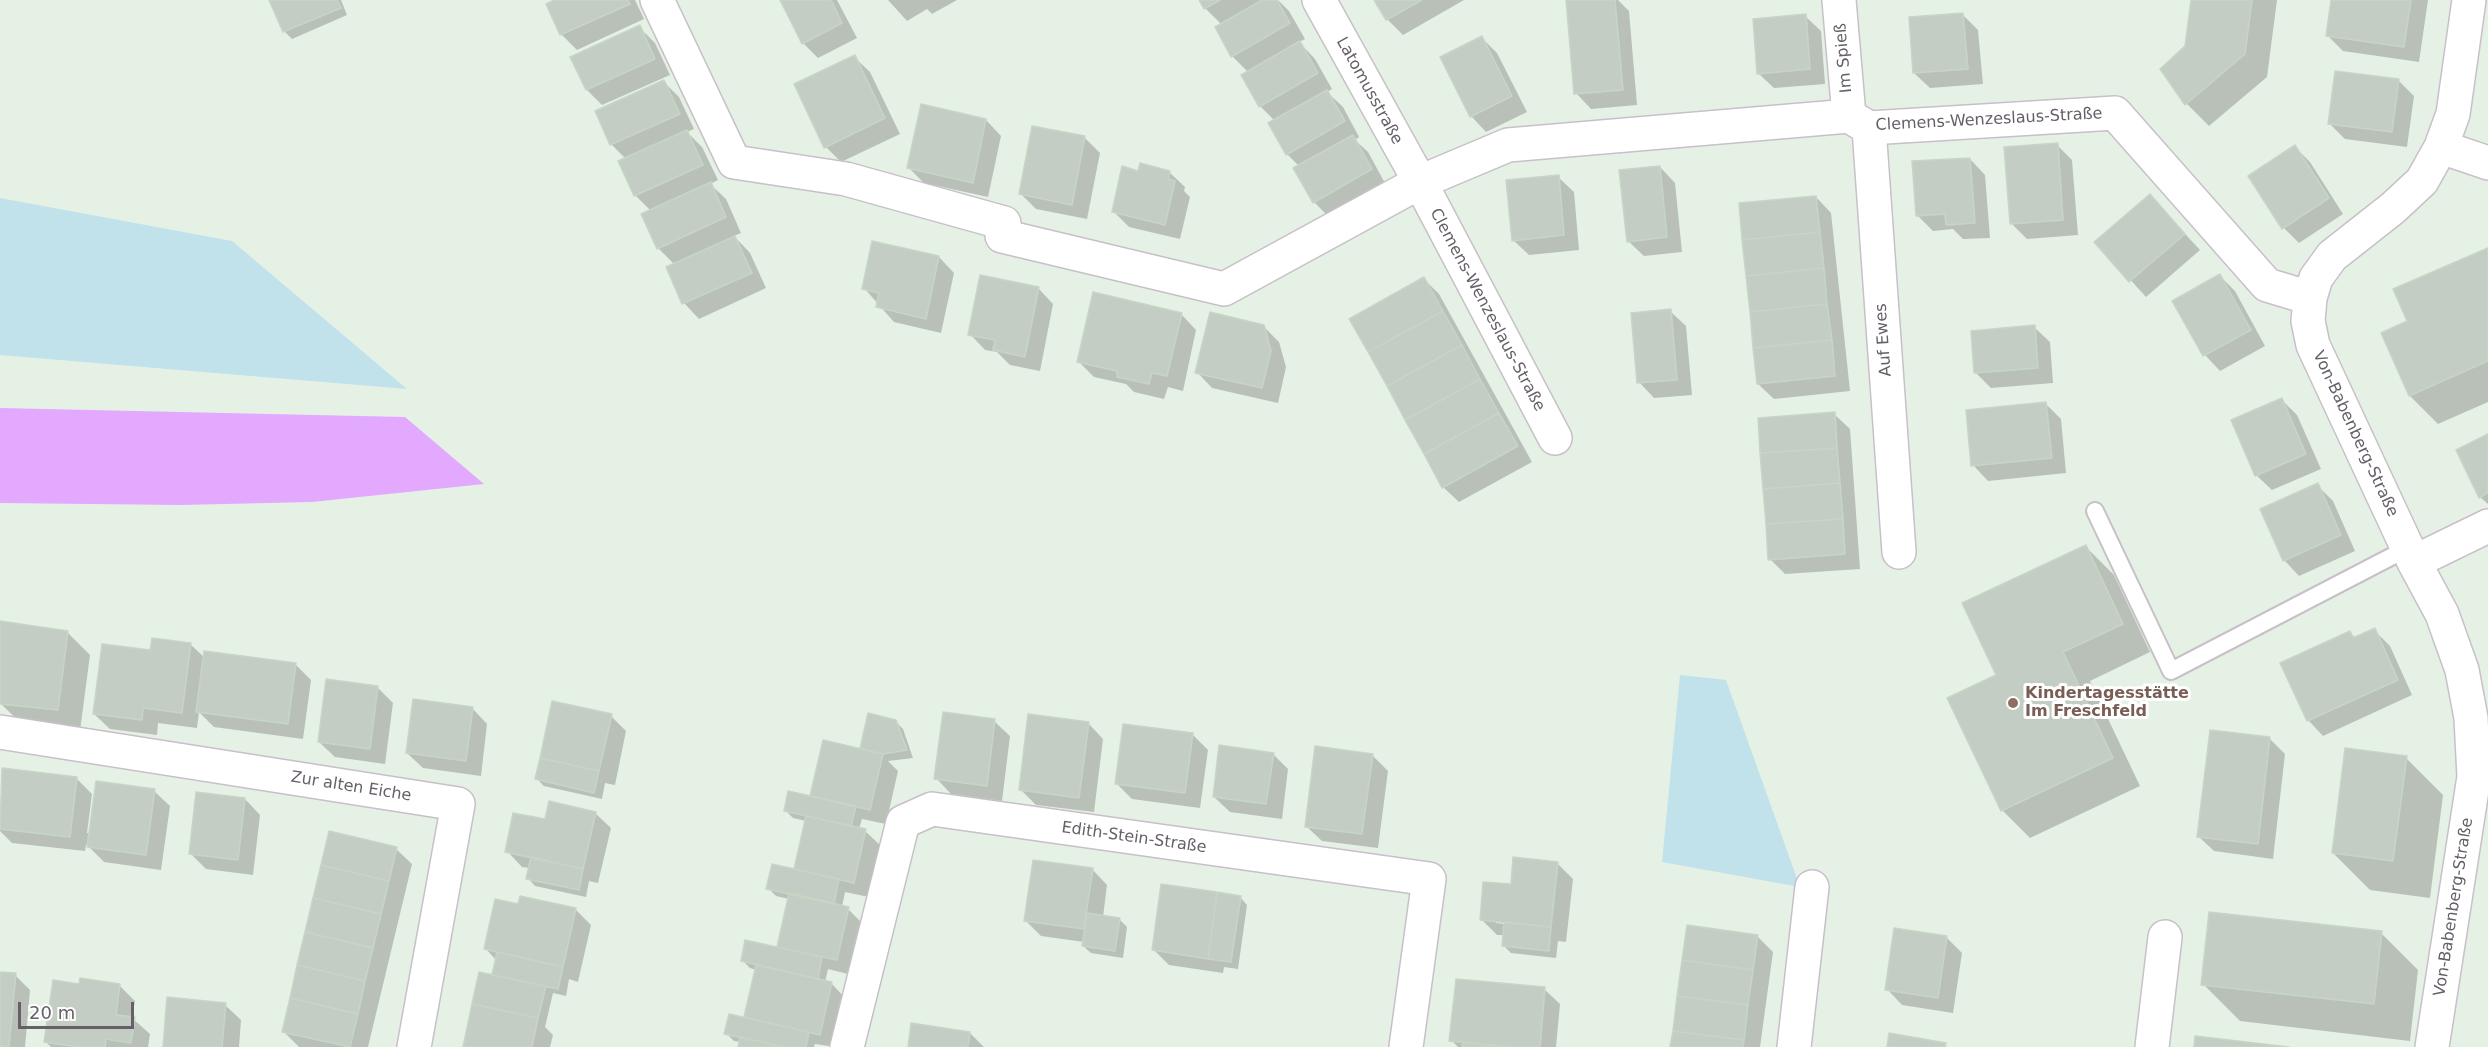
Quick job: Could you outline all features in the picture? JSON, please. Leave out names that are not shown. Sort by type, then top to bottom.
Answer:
[{"type":"street","name":"Latomusstraße","points":[[1319,0],[1420,182]]},
{"type":"street","name":"Im Spieß","points":[[1839,0],[1859,122]]},
{"type":"street","name":"Von-Babenberg-Straße","points":[[2432,1047],[2474,777],[2471,718],[2462,670],[2442,614],[2411,555],[2313,345],[2308,321],[2310,298],[2316,278],[2332,256],[2393,208],[2422,181],[2441,147],[2453,114],[2469,0]]},
{"type":"street","name":"Clemens-Wenzeslaus-Straße","points":[[659,1],[734,162],[846,179],[1004,224],[1002,236],[1224,289],[1420,182],[1508,145],[1859,122],[2115,113],[2267,285],[2310,298]]},
{"type":"street","name":"Auf Ewes","points":[[1859,122],[1899,552]]},
{"type":"street","points":[[2441,147],[2488,163]]},
{"type":"street","name":"Clemens-Wenzeslaus-Straße","points":[[1420,182],[1555,438]]},
{"type":"street","points":[[2411,555],[2488,526]]},
{"type":"street","name":"Zur alten Eiche","points":[[0,732],[458,804],[414,1047]]},
{"type":"street","name":"Edith-Stein-Straße","points":[[847,1047],[903,822],[932,809],[1429,879],[1406,1047]]},
{"type":"street","points":[[1794,1047],[1812,887]]},
{"type":"street","points":[[2152,1047],[2165,937]]},
{"type":"lane","points":[[2095,512],[2171,671],[2411,555]]},
{"type":"shaded area","points":[[0,198],[232,241],[407,389],[0,355]]},
{"type":"shaded area","points":[[0,408],[405,417],[484,484],[312,502],[181,505],[0,503]]},
{"type":"shaded area","points":[[1680,675],[1726,680],[1800,887],[1662,862]]},
{"type":"building","points":[[269,0],[337,0],[341,8],[283,32]]},
{"type":"building","points":[[554,0],[628,0],[630,4],[560,35],[546,4]]},
{"type":"building","points":[[780,0],[831,0],[842,23],[802,44]]},
{"type":"building","points":[[1199,0],[1220,0],[1204,9]]},
{"type":"building","points":[[1262,0],[1277,0],[1290,23],[1231,57],[1215,27]]},
{"type":"building","points":[[1374,0],[1422,0],[1386,20]]},
{"type":"building","points":[[1566,0],[1615,0],[1623,90],[1574,94]]},
{"type":"building","points":[[2191,0],[2252,0],[2245,54],[2185,105],[2160,69],[2185,46]]},
{"type":"building","points":[[2331,0],[2411,0],[2404,47],[2326,36]]},
{"type":"building","points":[[1963,13],[1968,69],[1913,73],[1909,17]]},
{"type":"building","points":[[1806,14],[1810,69],[1757,74],[1753,19]]},
{"type":"building","points":[[640,25],[655,59],[586,90],[570,57]]},
{"type":"building","points":[[1482,36],[1512,96],[1470,117],[1440,57]]},
{"type":"building","points":[[1300,41],[1318,73],[1259,107],[1241,75]]},
{"type":"building","points":[[855,55],[885,118],[824,148],[794,84]]},
{"type":"building","points":[[2335,71],[2399,79],[2392,132],[2328,124]]},
{"type":"building","points":[[664,80],[680,114],[610,145],[595,111]]},
{"type":"building","points":[[1327,90],[1345,121],[1286,155],[1268,123]]},
{"type":"building","points":[[921,104],[986,119],[973,183],[907,168]]},
{"type":"building","points":[[1032,126],[1085,136],[1072,205],[1019,194]]},
{"type":"building","points":[[687,130],[703,165],[634,196],[618,161]]},
{"type":"building","points":[[1353,135],[1372,169],[1313,203],[1293,168]]},
{"type":"building","points":[[2058,143],[2063,220],[2010,224],[2004,147]]},
{"type":"building","points":[[2295,145],[2329,198],[2282,229],[2248,176]]},
{"type":"building","points":[[1970,158],[1975,223],[1946,225],[1945,214],[1916,216],[1912,161]]},
{"type":"building","points":[[1140,163],[1170,171],[1168,179],[1175,181],[1165,225],[1112,212],[1122,166],[1138,171]]},
{"type":"building","points":[[1660,166],[1667,237],[1627,242],[1619,170]]},
{"type":"building","points":[[1559,175],[1564,235],[1512,241],[1506,180]]},
{"type":"building","points":[[711,182],[726,217],[657,249],[641,214]]},
{"type":"building","points":[[2150,194],[2185,234],[2129,282],[2094,242]]},
{"type":"building","points":[[1816,196],[1820,232],[1742,240],[1739,203]]},
{"type":"building","points":[[1820,232],[1824,268],[1746,276],[1742,240]]},
{"type":"building","points":[[735,236],[752,273],[682,304],[666,267]]},
{"type":"building","points":[[872,241],[939,256],[926,319],[876,307],[879,293],[862,289]]},
{"type":"building","points":[[2488,248],[2488,361],[2409,396],[2381,333],[2407,321],[2393,289]]},
{"type":"building","points":[[1824,268],[1827,304],[1750,312],[1746,276]]},
{"type":"building","points":[[2220,274],[2251,330],[2203,356],[2172,301]]},
{"type":"building","points":[[980,275],[1039,287],[1025,357],[993,350],[995,340],[968,335]]},
{"type":"building","points":[[1424,277],[1443,311],[1368,352],[1349,319]]},
{"type":"building","points":[[1093,292],[1182,313],[1167,376],[1152,373],[1149,384],[1117,377],[1117,371],[1077,362]]},
{"type":"building","points":[[1827,304],[1832,340],[1753,348],[1750,312]]},
{"type":"building","points":[[1671,309],[1677,380],[1637,383],[1631,313]]},
{"type":"building","points":[[1443,311],[1462,345],[1387,386],[1368,352]]},
{"type":"building","points":[[1210,312],[1264,325],[1271,351],[1262,388],[1195,373]]},
{"type":"building","points":[[2035,325],[2038,368],[1974,373],[1971,331]]},
{"type":"building","points":[[1832,340],[1835,376],[1757,384],[1753,348]]},
{"type":"building","points":[[1462,345],[1480,379],[1405,420],[1387,386]]},
{"type":"building","points":[[1480,379],[1499,413],[1424,454],[1405,420]]},
{"type":"building","points":[[2282,398],[2306,454],[2255,476],[2231,420]]},
{"type":"building","points":[[2046,402],[2052,458],[1971,466],[1966,410]]},
{"type":"building","points":[[1835,412],[1837,448],[1760,453],[1758,418]]},
{"type":"building","points":[[1499,413],[1518,446],[1442,488],[1424,454]]},
{"type":"building","points":[[2488,434],[2488,493],[2479,498],[2456,450]]},
{"type":"building","points":[[1837,448],[1840,483],[1763,489],[1760,453]]},
{"type":"building","points":[[1840,483],[1843,519],[1766,524],[1763,489]]},
{"type":"building","points":[[2318,483],[2341,535],[2283,561],[2260,509]]},
{"type":"building","points":[[1843,519],[1845,554],[1768,560],[1766,524]]},
{"type":"building","points":[[2086,545],[2123,624],[2063,652],[2113,758],[2001,811],[1947,698],[1996,675],[1962,603]]},
{"type":"building","points":[[0,621],[68,631],[58,710],[0,704]]},
{"type":"building","points":[[2375,628],[2398,680],[2307,721],[2280,663],[2350,631],[2353,638]]},
{"type":"building","points":[[152,638],[191,643],[182,713],[143,708],[142,720],[93,714],[102,644],[150,650]]},
{"type":"building","points":[[204,651],[296,663],[288,724],[196,712]]},
{"type":"building","points":[[326,679],[378,686],[370,749],[318,742]]},
{"type":"building","points":[[413,699],[473,707],[466,761],[406,753]]},
{"type":"building","points":[[552,701],[612,714],[599,771],[540,758]]},
{"type":"building","points":[[943,712],[995,719],[987,786],[934,779]]},
{"type":"building","points":[[868,713],[896,720],[907,750],[883,754],[860,749]]},
{"type":"building","points":[[1028,714],[1089,722],[1079,798],[1019,790]]},
{"type":"building","points":[[1123,724],[1193,733],[1185,793],[1115,784]]},
{"type":"building","points":[[2210,730],[2270,737],[2258,844],[2197,837]]},
{"type":"building","points":[[823,740],[883,754],[870,810],[810,796]]},
{"type":"building","points":[[1219,745],[1274,753],[1266,804],[1213,797]]},
{"type":"building","points":[[1315,746],[1373,754],[1362,834],[1305,827]]},
{"type":"building","points":[[2345,748],[2407,756],[2393,861],[2332,853]]},
{"type":"building","points":[[540,758],[599,771],[594,793],[535,779]]},
{"type":"building","points":[[2,768],[77,777],[70,837],[0,829]]},
{"type":"building","points":[[96,781],[155,789],[146,855],[87,847]]},
{"type":"building","points":[[788,791],[856,806],[851,826],[784,811]]},
{"type":"building","points":[[196,792],[245,798],[238,860],[189,854]]},
{"type":"building","points":[[549,801],[596,812],[583,869],[505,852],[513,813],[545,819]]},
{"type":"building","points":[[806,816],[866,829],[854,883],[794,869]]},
{"type":"building","points":[[329,831],[397,847],[389,881],[321,865]]},
{"type":"building","points":[[531,857],[583,869],[579,890],[526,879]]},
{"type":"building","points":[[1513,857],[1558,862],[1551,927],[1480,920],[1483,882],[1511,884]]},
{"type":"building","points":[[1033,860],[1093,868],[1084,929],[1024,921]]},
{"type":"building","points":[[772,864],[839,879],[834,904],[766,889]]},
{"type":"building","points":[[321,865],[389,881],[381,914],[313,898]]},
{"type":"building","points":[[1161,884],[1217,892],[1208,959],[1152,950]]},
{"type":"building","points":[[1217,892],[1241,896],[1231,962],[1208,959]]},
{"type":"building","points":[[789,893],[849,907],[837,960],[777,947]]},
{"type":"building","points":[[520,896],[576,908],[563,967],[484,949],[495,899],[518,904]]},
{"type":"building","points":[[313,898],[381,914],[373,948],[305,932]]},
{"type":"building","points":[[2209,912],[2382,931],[2374,1004],[2201,985]]},
{"type":"building","points":[[1087,913],[1120,918],[1115,951],[1082,946]]},
{"type":"building","points":[[1504,922],[1551,927],[1549,951],[1502,946]]},
{"type":"building","points":[[1687,925],[1758,935],[1753,970],[1682,960]]},
{"type":"building","points":[[1894,928],[1947,936],[1938,998],[1885,990]]},
{"type":"building","points":[[305,932],[373,948],[365,981],[297,965]]},
{"type":"building","points":[[745,940],[822,957],[818,979],[741,961]]},
{"type":"building","points":[[497,952],[563,967],[558,989],[492,975]]},
{"type":"building","points":[[1682,960],[1753,970],[1748,1005],[1677,996]]},
{"type":"building","points":[[297,965],[365,981],[358,1014],[290,998]]},
{"type":"building","points":[[756,965],[832,982],[820,1035],[744,1017]]},
{"type":"building","points":[[0,972],[16,973],[9,1046],[0,1046]]},
{"type":"building","points":[[479,972],[546,986],[538,1018],[472,1004]]},
{"type":"building","points":[[80,978],[120,984],[116,1015],[135,1017],[131,1043],[106,1039],[105,1047],[78,1047],[44,1042],[53,980],[79,984]]},
{"type":"building","points":[[1456,979],[1545,987],[1540,1047],[1512,1047],[1449,1041]]},
{"type":"building","points":[[1677,996],[1748,1005],[1744,1040],[1673,1031]]},
{"type":"building","points":[[167,997],[226,1003],[222,1047],[163,1047]]},
{"type":"building","points":[[290,998],[358,1014],[350,1047],[282,1032]]},
{"type":"building","points":[[472,1004],[538,1018],[532,1047],[463,1047]]},
{"type":"building","points":[[729,1014],[809,1032],[806,1047],[784,1047],[724,1034]]},
{"type":"building","points":[[911,1023],[970,1032],[968,1047],[908,1047]]},
{"type":"building","points":[[1673,1031],[1744,1040],[1743,1047],[1670,1047]]},
{"type":"building","points":[[1889,1033],[1946,1043],[1945,1047],[1887,1047]]},
{"type":"building","points":[[2195,1036],[2289,1047],[2194,1047]]},
{"type":"building","points":[[740,1037],[784,1047],[738,1047]]},
{"type":"building","points":[[1463,1042],[1512,1047],[1462,1047]]},
{"type":"place","name":"Kindertagesstätte Im Freschfeld","points":[[2013,703]]}]
